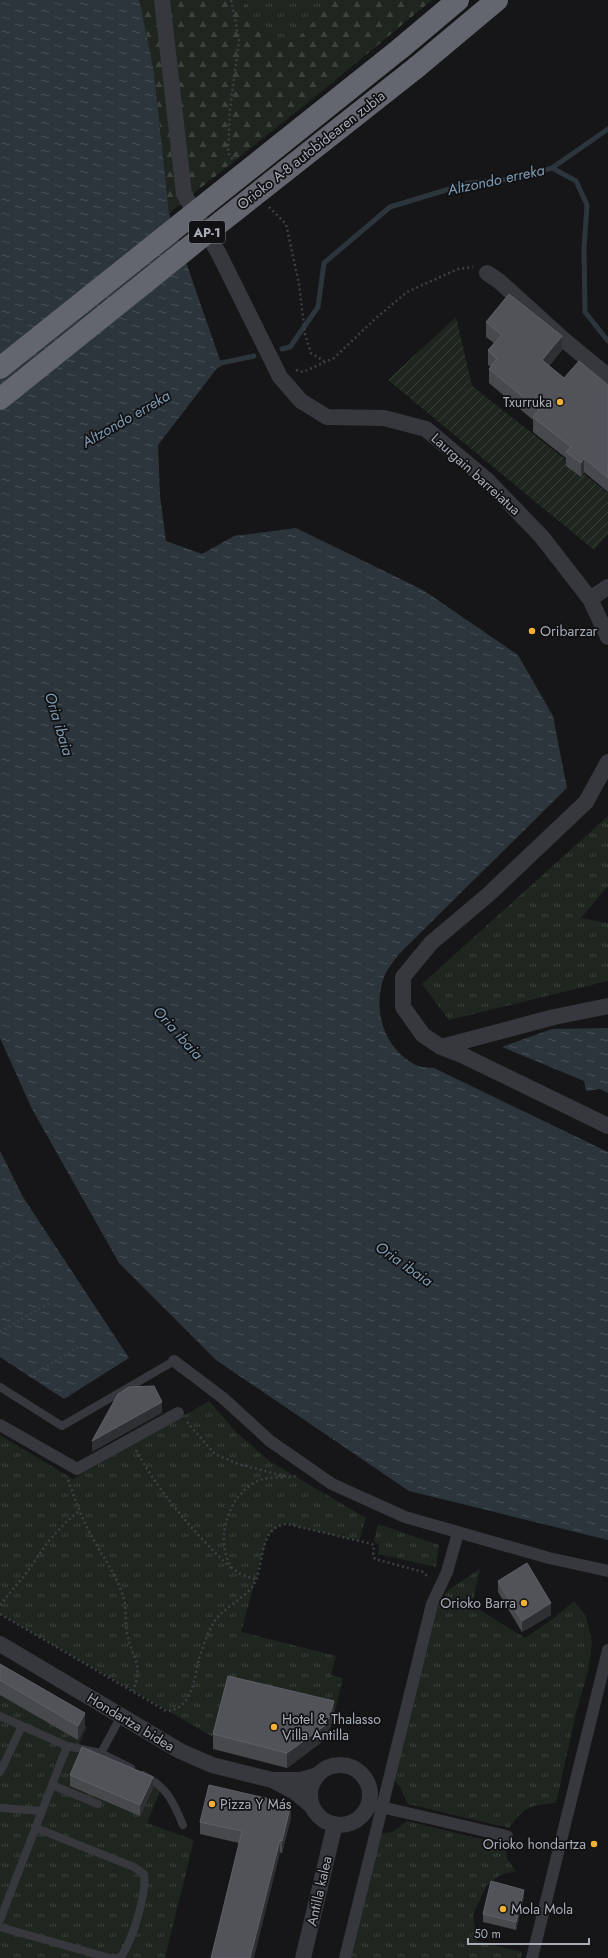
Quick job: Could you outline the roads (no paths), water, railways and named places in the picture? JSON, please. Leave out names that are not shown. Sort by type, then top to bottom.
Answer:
[{"type":"highway","name":"Orioko A-8 autobidearen zubia","points":[[0,368],[401,48],[458,0]]},
{"type":"highway","name":"Orioko A-8 autobidearen zubia","points":[[0,399],[198,240],[417,68],[497,0]]},
{"type":"street","name":"Laurgain barreiatua","points":[[162,0],[184,194],[219,254],[280,377],[301,401],[327,417],[384,418],[426,430],[488,481],[542,537],[590,599],[608,637]]},
{"type":"street","points":[[487,273],[499,281],[564,340],[608,376]]},
{"type":"street","points":[[590,599],[608,587]]},
{"type":"street","points":[[608,762],[586,802],[489,894],[431,943],[403,977],[403,1007],[423,1035],[441,1047],[462,1055],[608,1126]]},
{"type":"street","points":[[441,1047],[554,1017],[608,1006]]},
{"type":"street","points":[[174,1361],[222,1398],[270,1441],[332,1484],[405,1517],[549,1558],[608,1571]]},
{"type":"street","points":[[0,1425],[77,1469],[178,1413]]},
{"type":"street","points":[[345,1958],[376,1806],[432,1604],[447,1572],[458,1533]]},
{"type":"street","name":"Hondartza bidea","points":[[0,1644],[180,1750],[212,1765],[272,1780]]},
{"type":"street","points":[[532,1958],[608,1650]]},
{"type":"street","points":[[272,1780],[301,1780],[336,1765],[347,1766],[356,1770],[363,1776],[376,1806]]},
{"type":"street","points":[[312,1806],[311,1789],[318,1774]]},
{"type":"street","points":[[272,1780],[295,1792],[312,1806],[318,1815],[326,1821],[335,1824],[345,1824],[355,1820],[363,1813],[376,1806],[507,1836]]},
{"type":"street","name":"Antilla kalea","points":[[303,1958],[335,1824]]},
{"type":"lane","points":[[0,1387],[62,1426],[174,1361]]},
{"type":"lane","points":[[0,1716],[67,1746],[101,1753],[157,1782],[169,1794],[183,1825]]},
{"type":"lane","points":[[101,1753],[121,1716]]},
{"type":"lane","points":[[0,1772],[2,1762],[22,1726]]},
{"type":"lane","points":[[0,1919],[67,1746]]},
{"type":"lane","points":[[52,1785],[98,1804]]},
{"type":"lane","points":[[0,1808],[42,1811]]},
{"type":"lane","points":[[0,1926],[110,1958],[120,1958],[128,1947],[146,1885],[144,1874],[134,1867],[36,1828]]},
{"type":"water","name":"Oria ibaia","points":[[0,0],[139,0],[140,3],[154,72],[169,213],[221,363],[158,445],[160,496],[166,541],[202,554],[234,536],[296,528],[423,590],[518,655],[553,716],[567,788],[399,954],[384,977],[379,1002],[380,1015],[389,1039],[405,1058],[418,1066],[434,1068],[608,1152],[608,1540],[409,1491],[216,1360],[119,1263],[32,1109],[0,1038]]},
{"type":"water","points":[[608,1028],[608,1093],[600,1089],[586,1091],[584,1081],[502,1047],[552,1029]]},
{"type":"water","points":[[0,1151],[23,1197],[129,1358],[64,1399],[0,1357]]},
{"type":"waterway","name":"Altzondo erreka","points":[[282,349],[290,347],[318,307],[324,263],[390,207],[469,183],[513,179],[552,168],[608,129]]},
{"type":"waterway","name":"Altzondo erreka","points":[[552,168],[576,181],[587,205],[584,248],[585,312],[608,341]]},
{"type":"waterway","name":"Altzondo erreka","points":[[216,366],[221,363],[254,356]]},
{"type":"place","name":"Txurruka","points":[[560,402]]},
{"type":"place","name":"Oribarzar","points":[[532,631]]},
{"type":"place","name":"Orioko Barra","points":[[524,1603]]},
{"type":"place","name":"Hotel & Thalasso Villa Antilla","points":[[274,1727]]},
{"type":"place","name":"Pizza Y Más","points":[[212,1804]]},
{"type":"place","name":"Orioko hondartza","points":[[594,1844]]},
{"type":"place","name":"Mola Mola","points":[[503,1909]]}]
